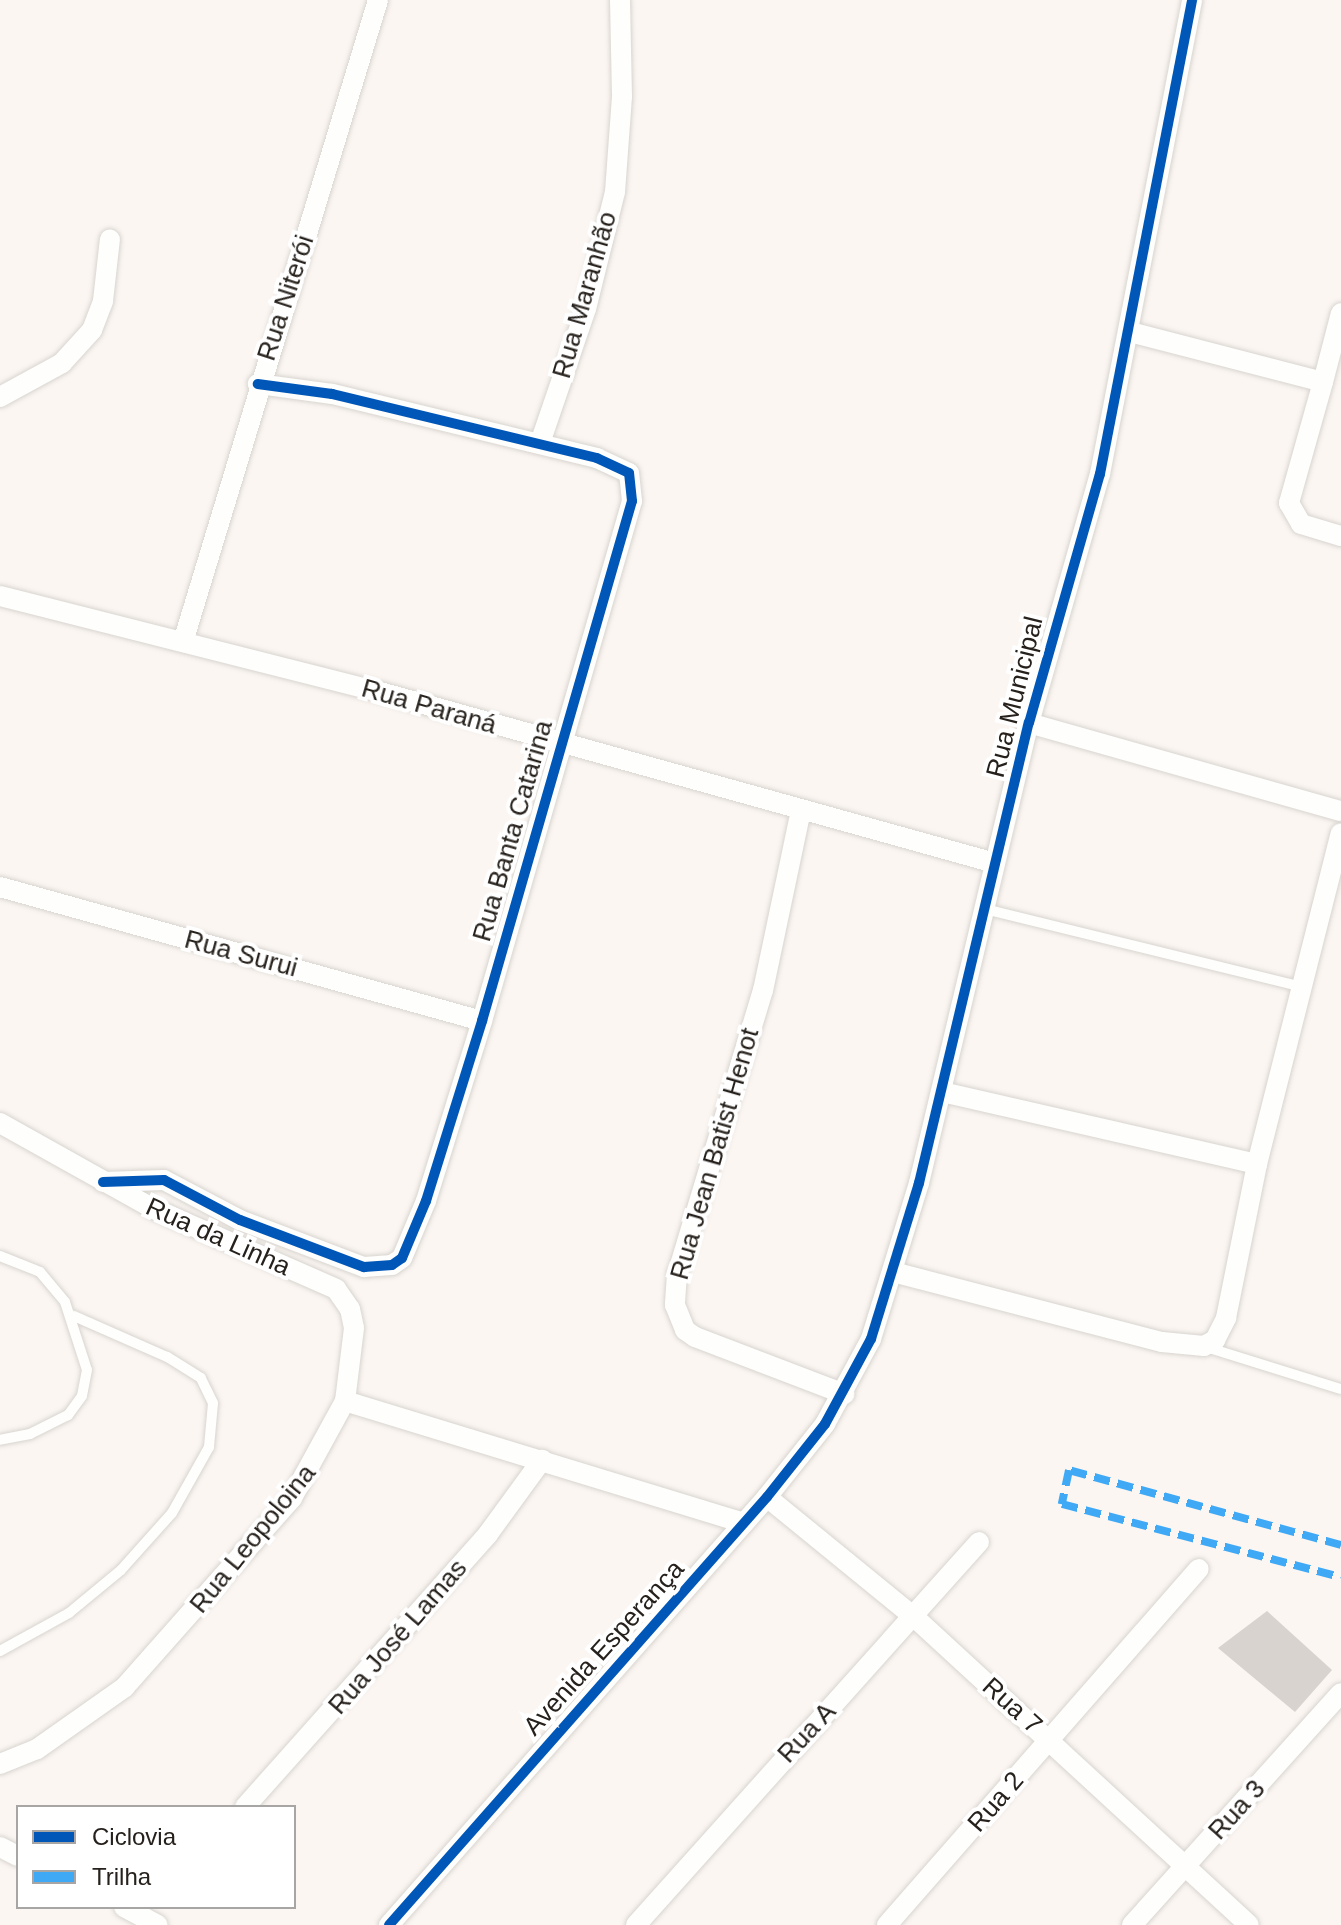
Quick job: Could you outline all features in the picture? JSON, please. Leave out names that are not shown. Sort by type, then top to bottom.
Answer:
[{"type":"street","name":"Rua Niterói","points":[[183,642],[258,384],[378,0]]},
{"type":"street","name":"Rua Maranhão","points":[[540,443],[586,309],[615,192],[622,96],[620,0]]},
{"type":"street","name":"Rua Municipal","points":[[844,1394],[882,1313],[942,1092],[1029,723],[1100,474],[1130,332],[1168,104],[1192,0]]},
{"type":"street","points":[[0,397],[62,363],[92,330],[103,301],[110,239]]},
{"type":"street","points":[[1341,313],[1289,503],[1301,524],[1341,536]]},
{"type":"street","points":[[1130,332],[1323,382]]},
{"type":"street","name":"Rua Banta Catarina","points":[[103,1182],[164,1180],[328,1256],[364,1267],[392,1265],[411,1243],[482,1021],[634,490],[625,468],[540,443],[332,394],[258,384]]},
{"type":"street","name":"Rua Paraná","points":[[0,596],[183,642],[995,863]]},
{"type":"street","name":"Rua Municipal","points":[[1029,723],[1341,811]]},
{"type":"street","name":"Rua Jean Batist Henot","points":[[801,810],[763,990],[677,1274],[675,1305],[685,1330],[695,1337],[844,1394]]},
{"type":"street","points":[[893,1272],[1018,1308],[1162,1342],[1204,1346],[1215,1340],[1226,1318],[1257,1164],[1299,986],[1341,833]]},
{"type":"street","name":"Rua Surui","points":[[0,887],[482,1021]]},
{"type":"street","points":[[942,1092],[1257,1164]]},
{"type":"street","name":"Rua da Linha","points":[[0,1123],[103,1182],[231,1246],[336,1289],[350,1309],[354,1328],[345,1401]]},
{"type":"street","name":"Avenida Esperança","points":[[389,1925],[767,1497],[844,1394]]},
{"type":"street","points":[[345,1401],[744,1523]]},
{"type":"street","name":"Rua Leopoloina","points":[[0,1764],[75,1725],[125,1687],[292,1498],[345,1401]]},
{"type":"street","name":"Rua José Lamas","points":[[247,1805],[458,1568],[542,1460]]},
{"type":"street","name":"Rua 7","points":[[767,1497],[913,1616],[1249,1925]]},
{"type":"street","name":"Rua A","points":[[636,1925],[979,1542]]},
{"type":"street","name":"Rua 2","points":[[887,1925],[1199,1569]]},
{"type":"street","name":"Rua 3","points":[[1132,1925],[1341,1693]]},
{"type":"street","points":[[130,1909],[155,1917]]},
{"type":"lane","points":[[985,909],[1299,986]]},
{"type":"lane","points":[[0,1256],[40,1272],[74,1316],[87,1370],[77,1407],[55,1424],[0,1440]]},
{"type":"lane","points":[[0,1651],[69,1613],[121,1570],[172,1513],[209,1447],[213,1403],[201,1378],[167,1357],[74,1316]]},
{"type":"lane","points":[[1204,1346],[1341,1389]]},
{"type":"building","points":[[1267,1611],[1332,1670],[1295,1712],[1218,1648]]},
{"type":"marked path","points":[[1341,1545],[1069,1470],[1062,1504],[1341,1577]]},
{"type":"cycle path","points":[[389,1925],[767,1497],[825,1424],[871,1339],[919,1183],[1029,723],[1100,474],[1192,0]]},
{"type":"cycle path","points":[[103,1182],[164,1180],[240,1220],[364,1267],[392,1265],[402,1258],[426,1201],[482,1021],[632,501],[629,473],[597,458],[332,394],[258,384]]}]
